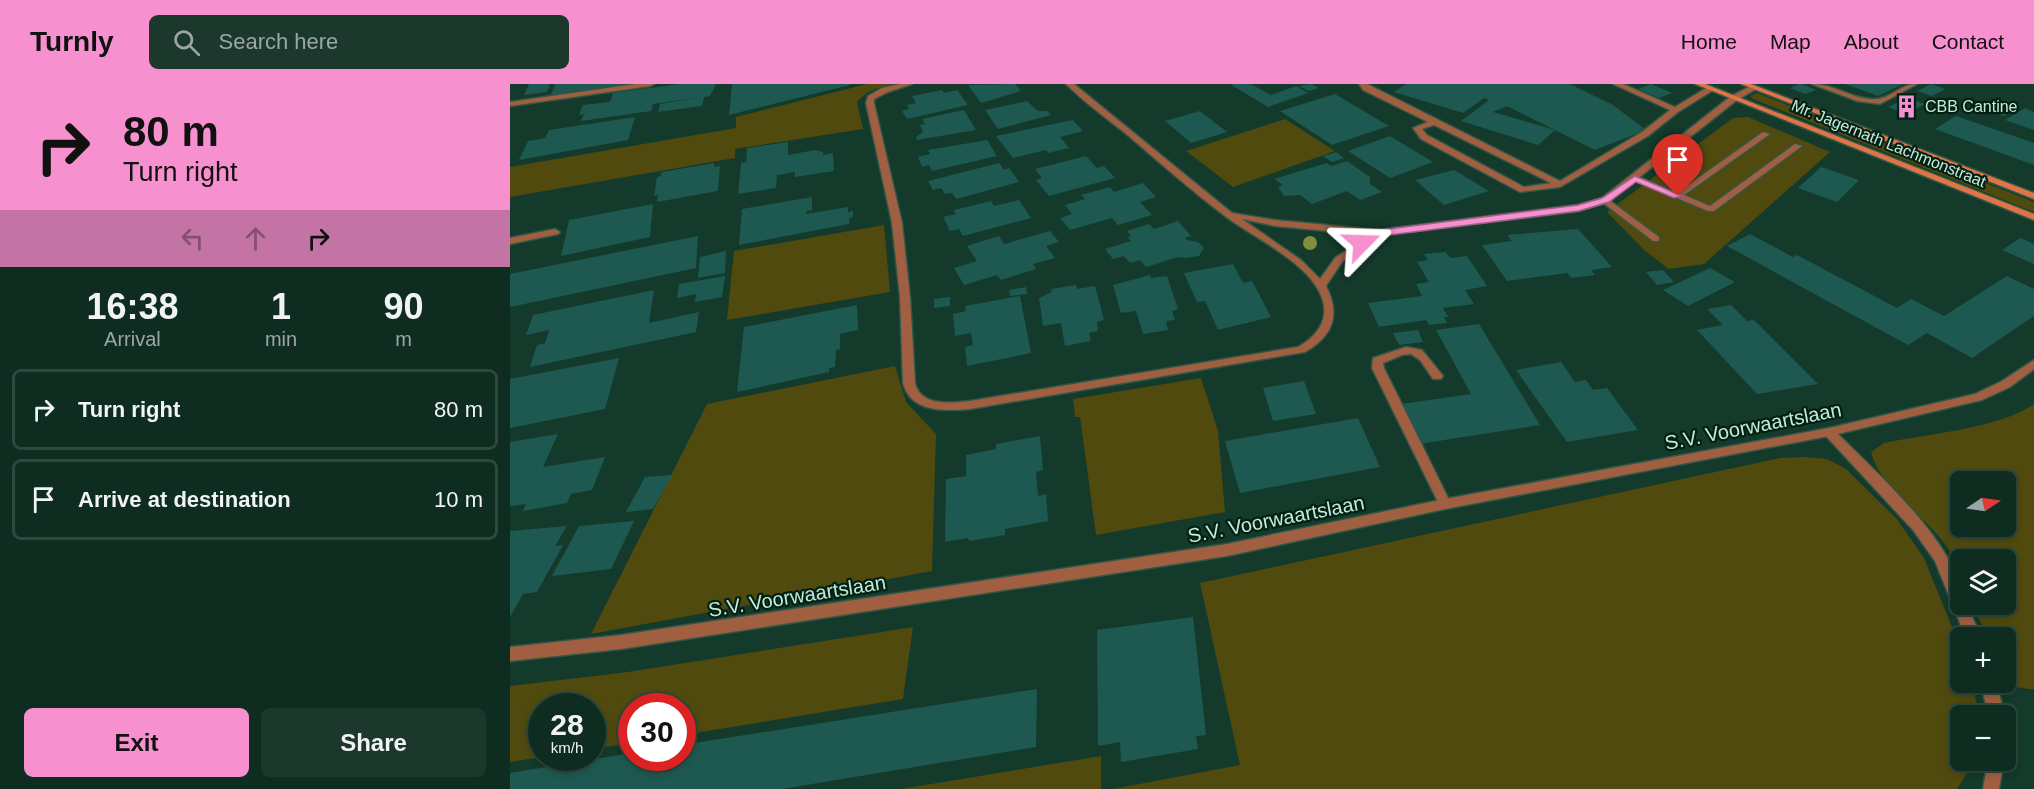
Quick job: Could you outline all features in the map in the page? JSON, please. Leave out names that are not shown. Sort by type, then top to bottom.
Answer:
[{"type":"main road","name":"Mr. Jagernath Lachmonstraat","points":[[1699,84],[2034,217]]},
{"type":"main road","name":"Mr. Jagernath Lachmonstraat","points":[[1745,84],[1757,86],[2034,196]]},
{"type":"street","points":[[510,104],[650,84]]},
{"type":"street","points":[[908,84],[885,90],[871,98],[870,103],[897,223],[905,297],[909,383],[911,391],[927,404],[947,407],[1003,401],[1301,350],[1314,344],[1326,330],[1328,299],[1321,286],[1303,268],[1229,214],[1070,84]]},
{"type":"street","points":[[1363,84],[1366,88],[1560,184]]},
{"type":"street","points":[[1617,84],[1675,110]]},
{"type":"street","points":[[1816,84],[1860,99],[1880,102],[1913,84]]},
{"type":"street","points":[[1229,214],[1275,223],[1380,233],[1579,208],[1605,200],[1635,179],[1734,98],[1757,86]]},
{"type":"street","points":[[1436,122],[1417,128],[1424,137],[1523,190],[1560,184],[1645,134],[1675,110],[1711,88]]},
{"type":"street","points":[[1678,196],[1766,134]]},
{"type":"street","points":[[1635,179],[1711,209],[1798,146]]},
{"type":"street","points":[[1605,200],[1656,239]]},
{"type":"street","points":[[510,241],[555,232]]},
{"type":"street","points":[[1321,286],[1329,268],[1345,252],[1380,233]]},
{"type":"street","points":[[1437,376],[1422,353],[1416,350],[1403,351],[1377,362],[1428,464],[1445,504]]},
{"type":"street","name":"S.V. Voorwaartslaan","points":[[510,654],[621,642],[1227,550],[1445,504],[1829,432],[1978,397],[2006,384],[2034,364]]},
{"type":"street","points":[[1829,432],[1918,526],[1935,550],[1969,627]]},
{"type":"street","points":[[1991,789],[1994,771]]},
{"type":"shaded area","points":[[867,84],[893,84],[868,92],[857,102],[863,129],[735,149],[735,158],[510,197],[510,167],[736,128],[736,117]]},
{"type":"shaded area","points":[[1757,93],[2034,202],[2034,212],[1750,96]]},
{"type":"shaded area","points":[[1748,117],[1830,152],[1704,264],[1669,269],[1645,251],[1607,212],[1733,118]]},
{"type":"shaded area","points":[[1285,119],[1335,151],[1233,187],[1186,151]]},
{"type":"shaded area","points":[[884,225],[890,292],[727,320],[734,251]]},
{"type":"shaded area","points":[[895,366],[906,402],[936,434],[932,571],[591,634],[707,404]]},
{"type":"shaded area","points":[[1201,378],[1218,431],[1225,512],[1096,535],[1080,417],[1075,417],[1073,399]]},
{"type":"shaded area","points":[[2034,404],[2034,689],[2016,686],[2016,627],[1983,627],[1977,615],[2016,615],[2016,549],[1950,549],[1950,552],[1941,539],[1888,484],[1871,452],[1884,443],[1983,425],[2003,419]]},
{"type":"shaded area","points":[[1780,458],[1827,459],[1846,469],[1896,518],[1924,558],[1952,627],[1950,627],[1950,693],[1975,693],[1976,705],[1950,705],[1950,771],[1969,771],[1957,789],[1113,789],[1240,765],[1200,583]]},
{"type":"shaded area","points":[[913,627],[903,699],[696,733],[696,693],[618,693],[618,745],[606,747],[606,693],[528,693],[528,759],[510,762],[510,686],[628,672]]},
{"type":"shaded area","points":[[1101,756],[1101,789],[901,789]]},
{"type":"building","points":[[529,84],[550,84],[547,92],[524,95]]},
{"type":"building","points":[[555,84],[629,84],[629,85],[550,97]]},
{"type":"building","points":[[680,84],[716,84],[710,96],[704,97],[702,106],[658,112],[660,104],[701,97],[653,104],[651,111],[581,121],[584,114],[579,115],[583,105],[610,102],[613,93]]},
{"type":"building","points":[[732,84],[850,84],[850,85],[729,115]]},
{"type":"building","points":[[1015,84],[1021,91],[981,103],[968,85]]},
{"type":"building","points":[[1230,84],[1251,84],[1271,95],[1296,86],[1308,93],[1268,107]]},
{"type":"building","points":[[1311,84],[1319,88],[1309,91],[1299,86]]},
{"type":"building","points":[[1406,84],[1570,84],[1613,105],[1646,130],[1595,150],[1555,130],[1538,145],[1461,121],[1489,100],[1484,98],[1463,113],[1394,92]],"holes":[[[1507,106],[1555,130],[1493,112]]]},
{"type":"building","points":[[1651,84],[1672,93],[1659,98],[1638,89]]},
{"type":"building","points":[[1799,84],[1816,90],[1805,94],[1790,88]]},
{"type":"building","points":[[1845,84],[1903,84],[1878,96]]},
{"type":"building","points":[[1931,84],[1945,89],[1932,96],[1917,91]]},
{"type":"building","points":[[942,90],[944,93],[957,90],[968,105],[907,119],[902,111],[909,109],[907,105],[916,103],[912,96]]},
{"type":"building","points":[[1335,94],[1389,126],[1332,145],[1280,111]]},
{"type":"building","name":"CBB Cantine","points":[[1907,98],[1925,104],[1906,114],[1888,107]]},
{"type":"building","points":[[1027,101],[1038,111],[1047,111],[1051,115],[998,129],[985,110]]},
{"type":"building","points":[[2007,101],[2020,105],[2004,116],[1992,112]]},
{"type":"building","points":[[2025,108],[2034,112],[2034,130],[2005,120]]},
{"type":"building","points":[[964,110],[976,130],[917,140],[916,137],[923,132],[920,125],[925,124],[922,119]]},
{"type":"building","points":[[1200,111],[1227,132],[1191,143],[1165,121]]},
{"type":"building","points":[[1956,116],[2034,143],[2034,165],[1935,129]]},
{"type":"building","points":[[635,117],[628,140],[519,160],[528,141],[545,138],[549,130]]},
{"type":"building","points":[[1073,120],[1083,131],[1060,137],[1069,148],[1048,153],[1046,150],[1013,158],[996,136]]},
{"type":"building","points":[[1390,136],[1433,162],[1390,178],[1348,151]]},
{"type":"building","points":[[987,140],[997,156],[932,171],[929,165],[922,167],[918,157],[930,154],[928,150]]},
{"type":"building","points":[[788,142],[788,155],[815,150],[823,152],[823,155],[833,153],[834,171],[795,177],[795,172],[777,175],[776,188],[738,194],[741,163],[746,162],[747,148]]},
{"type":"building","points":[[1336,152],[1344,158],[1332,162],[1323,156]]},
{"type":"building","points":[[1086,156],[1097,168],[1104,166],[1115,178],[1049,196],[1036,180],[1042,178],[1035,169]]},
{"type":"building","points":[[1347,161],[1370,177],[1370,184],[1382,192],[1360,200],[1347,191],[1312,204],[1300,195],[1284,196],[1278,187],[1283,185],[1274,179],[1327,163],[1331,166]]},
{"type":"building","points":[[714,163],[714,167],[720,166],[718,191],[657,202],[658,195],[654,196],[657,177],[661,176],[662,172]]},
{"type":"building","points":[[999,163],[1004,170],[1009,168],[1019,182],[956,199],[952,193],[945,194],[941,188],[933,190],[928,181]]},
{"type":"building","points":[[1821,167],[1859,180],[1837,202],[1798,188]]},
{"type":"building","points":[[1454,170],[1489,191],[1444,205],[1415,180]]},
{"type":"building","points":[[1143,183],[1156,197],[1140,202],[1152,215],[1118,225],[1112,218],[1070,230],[1060,218],[1072,214],[1065,205],[1085,199],[1081,195],[1110,187],[1114,192]]},
{"type":"building","points":[[812,197],[812,210],[807,211],[806,214],[848,207],[848,212],[853,211],[849,224],[739,245],[742,209]]},
{"type":"building","points":[[1019,200],[1031,218],[963,236],[959,229],[950,231],[943,217],[956,214],[954,210],[991,201],[994,206]]},
{"type":"building","points":[[653,204],[650,237],[561,256],[569,220]]},
{"type":"building","points":[[1178,221],[1191,236],[1185,238],[1198,242],[1204,248],[1199,256],[1178,257],[1146,267],[1140,260],[1130,263],[1124,256],[1113,259],[1105,249],[1131,241],[1128,237],[1131,236],[1127,231],[1149,224],[1154,229]]},
{"type":"building","points":[[1578,229],[1612,267],[1591,270],[1595,275],[1571,278],[1567,273],[1507,281],[1482,245],[1512,241],[1507,235]]},
{"type":"building","points":[[1050,231],[1059,242],[1046,246],[1055,258],[1033,264],[1036,269],[1001,280],[997,275],[964,285],[954,268],[977,261],[967,246],[999,236],[1004,244]]},
{"type":"building","points":[[1750,234],[1793,257],[1797,255],[1897,308],[1911,299],[1944,316],[2007,276],[2034,289],[2034,316],[1972,358],[1927,333],[1908,345],[1727,246]]},
{"type":"building","points":[[698,236],[696,268],[510,307],[510,274]]},
{"type":"building","points":[[2020,238],[2034,244],[2034,264],[2002,250]]},
{"type":"building","points":[[726,251],[725,273],[698,278],[700,257]]},
{"type":"building","points":[[1446,252],[1450,258],[1467,256],[1487,286],[1465,290],[1474,304],[1443,308],[1448,317],[1444,317],[1447,323],[1429,325],[1426,320],[1379,327],[1368,303],[1422,296],[1416,284],[1429,282],[1417,262],[1428,260],[1424,254]]},
{"type":"building","points":[[1233,264],[1243,283],[1252,281],[1271,317],[1218,330],[1205,301],[1197,302],[1184,273]]},
{"type":"building","points":[[1710,268],[1735,282],[1688,306],[1663,290]]},
{"type":"building","points":[[1663,270],[1674,282],[1657,285],[1646,272]]},
{"type":"building","points":[[1150,275],[1151,278],[1167,276],[1178,309],[1172,311],[1175,320],[1166,321],[1168,330],[1143,334],[1136,311],[1121,313],[1113,285]]},
{"type":"building","points":[[725,276],[722,297],[695,302],[696,294],[677,298],[679,284]]},
{"type":"building","points":[[1076,285],[1077,289],[1095,286],[1104,320],[1097,322],[1098,331],[1089,333],[1091,341],[1065,346],[1061,323],[1043,326],[1039,298],[1052,292],[1051,289]]},
{"type":"building","points":[[1026,287],[1027,294],[1010,296],[1009,290]]},
{"type":"building","points":[[654,290],[649,323],[699,312],[696,332],[530,367],[537,345],[545,343],[549,330],[526,335],[533,315]]},
{"type":"building","points":[[1020,296],[1031,353],[967,366],[965,347],[973,345],[971,333],[955,336],[953,314],[966,311],[965,306]]},
{"type":"building","points":[[950,297],[950,306],[934,308],[934,299]]},
{"type":"building","points":[[857,305],[858,330],[840,334],[840,349],[836,350],[835,367],[829,368],[829,372],[737,392],[744,327]]},
{"type":"building","points":[[1731,305],[1747,321],[1754,320],[1818,384],[1757,394],[1697,330],[1723,325],[1707,309]]},
{"type":"building","points":[[1479,324],[1540,425],[1419,444],[1401,404],[1471,394],[1436,330]]},
{"type":"building","points":[[1418,330],[1423,342],[1399,345],[1393,333]]},
{"type":"building","points":[[619,358],[605,409],[510,428],[510,379]]},
{"type":"building","points":[[1561,362],[1575,382],[1586,380],[1593,390],[1607,388],[1638,430],[1567,442],[1516,370]]},
{"type":"building","points":[[1304,381],[1316,414],[1273,421],[1263,388]]},
{"type":"building","points":[[1358,418],[1380,467],[1240,493],[1225,441]]},
{"type":"building","points":[[558,434],[543,467],[605,457],[592,490],[571,494],[567,503],[523,511],[526,504],[510,506],[510,442]]},
{"type":"building","points":[[1040,436],[1043,470],[1036,472],[1038,496],[1046,494],[1048,521],[1005,529],[1005,535],[945,542],[946,479],[966,476],[966,455],[996,449],[996,444]]},
{"type":"building","points":[[672,475],[653,509],[626,512],[645,477]]},
{"type":"building","points":[[634,521],[611,569],[552,576],[579,526]]},
{"type":"building","points":[[567,526],[555,546],[563,545],[537,592],[523,594],[510,617],[510,531]]},
{"type":"building","points":[[1193,617],[1206,735],[1196,736],[1198,749],[1121,762],[1120,742],[1098,746],[1097,630]]},
{"type":"building","points":[[1037,689],[1036,747],[782,789],[510,789],[510,773],[528,770],[606,771],[606,757],[618,755],[618,771],[696,771],[696,743]]},
{"type":"place","name":"CBB Cantine","points":[[1907,106]]},
{"type":"route","points":[[1362,243],[1380,233],[1579,208],[1605,200],[1635,179],[1678,196]]}]
